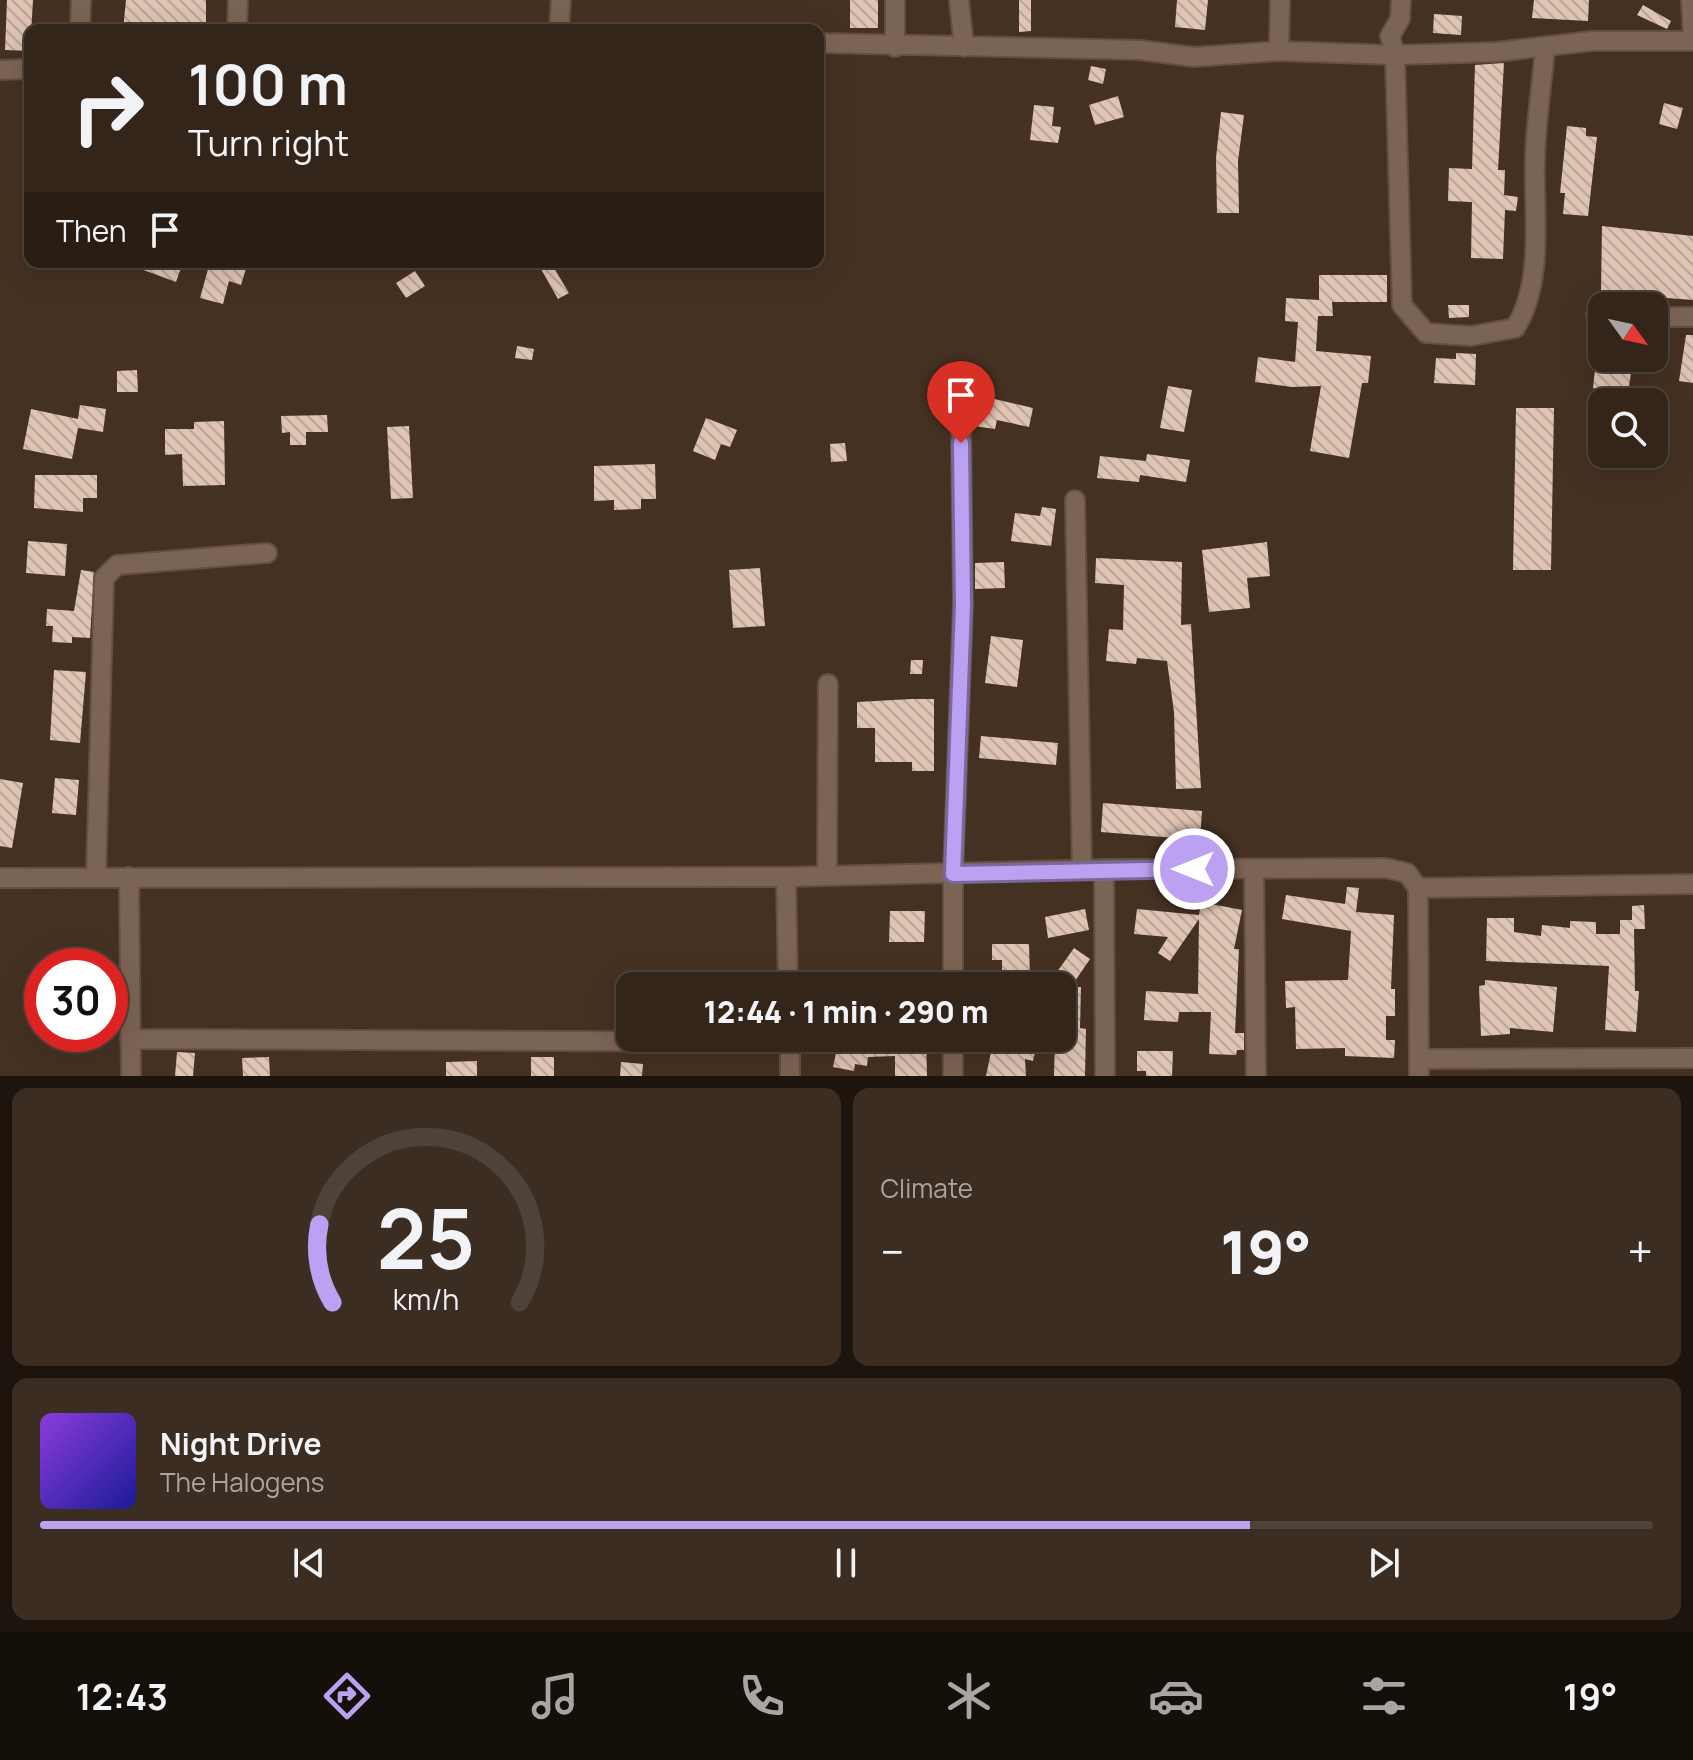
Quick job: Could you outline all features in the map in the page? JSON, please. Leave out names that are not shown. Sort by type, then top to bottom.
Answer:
[{"type":"street","points":[[80,24],[81,0]]},
{"type":"street","points":[[237,24],[238,0]]},
{"type":"street","points":[[559,24],[561,0]]},
{"type":"street","points":[[895,0],[895,47]]},
{"type":"street","points":[[959,0],[964,47]]},
{"type":"street","points":[[1279,51],[1280,0]]},
{"type":"street","points":[[1401,0],[1400,19],[1390,36],[1395,55],[1402,305],[1426,333],[1471,336],[1515,328],[1526,311],[1532,289],[1535,155],[1545,48]]},
{"type":"street","points":[[824,43],[1140,50],[1194,57],[1279,51],[1395,55],[1545,48],[1592,41],[1693,38],[1691,0]]},
{"type":"street","points":[[0,70],[24,69]]},
{"type":"street","points":[[1668,317],[1693,317]]},
{"type":"street","points":[[953,972],[953,874],[963,606],[961,422]]},
{"type":"street","points":[[1075,500],[1082,870]]},
{"type":"street","points":[[96,878],[104,578],[117,565],[267,553]]},
{"type":"street","points":[[827,876],[828,684]]},
{"type":"street","points":[[0,878],[786,877],[1104,869],[1386,868],[1407,873],[1418,888],[1419,1068],[1693,1058]]},
{"type":"street","points":[[1104,869],[1105,1076]]},
{"type":"street","points":[[1254,869],[1256,1076]]},
{"type":"street","points":[[129,877],[131,1076]]},
{"type":"street","points":[[786,877],[788,972]]},
{"type":"street","points":[[1418,888],[1693,884]]},
{"type":"street","points":[[130,1039],[616,1040]]},
{"type":"street","points":[[790,1052],[790,1076]]},
{"type":"street","points":[[953,1052],[953,1076]]},
{"type":"building","points":[[7,0],[33,0],[32,24],[24,24],[24,51],[5,50]]},
{"type":"building","points":[[126,0],[206,0],[206,24],[124,24]]},
{"type":"building","points":[[850,0],[878,0],[878,28],[850,28]]},
{"type":"building","points":[[1019,0],[1031,0],[1031,31],[1019,32]]},
{"type":"building","points":[[1177,0],[1208,0],[1205,30],[1175,27]]},
{"type":"building","points":[[1534,0],[1589,0],[1588,21],[1532,18]]},
{"type":"building","points":[[1643,5],[1671,21],[1667,29],[1637,15]]},
{"type":"building","points":[[1434,14],[1462,16],[1461,35],[1433,33]]},
{"type":"building","points":[[1504,63],[1498,170],[1505,170],[1504,195],[1518,197],[1516,211],[1505,210],[1503,259],[1471,258],[1472,202],[1448,201],[1449,168],[1472,169],[1475,65]]},
{"type":"building","points":[[1091,66],[1106,69],[1103,84],[1088,80]]},
{"type":"building","points":[[1118,96],[1124,117],[1095,125],[1089,105]]},
{"type":"building","points":[[1664,103],[1683,108],[1677,129],[1659,124]]},
{"type":"building","points":[[1034,105],[1054,107],[1052,126],[1061,127],[1058,143],[1030,140]]},
{"type":"building","points":[[1221,112],[1244,115],[1238,161],[1239,213],[1217,213],[1216,158]]},
{"type":"building","points":[[1567,126],[1586,128],[1586,136],[1597,137],[1588,216],[1563,214],[1565,193],[1560,193]]},
{"type":"building","points":[[1602,226],[1693,236],[1693,300],[1668,298],[1668,292],[1601,292]]},
{"type":"building","points":[[138,268],[181,268],[176,282]]},
{"type":"building","points":[[208,268],[246,268],[241,285],[229,281],[223,304],[200,298]]},
{"type":"building","points":[[554,268],[569,293],[558,299],[541,269]]},
{"type":"building","points":[[415,271],[425,286],[406,298],[396,283]]},
{"type":"building","points":[[1319,275],[1387,275],[1387,302],[1332,302],[1333,316],[1318,316],[1316,351],[1371,356],[1368,383],[1362,383],[1349,458],[1310,451],[1321,386],[1292,387],[1255,382],[1258,357],[1295,362],[1298,322],[1285,321],[1286,298],[1319,300]]},
{"type":"building","points":[[1448,305],[1469,305],[1469,317],[1449,318]]},
{"type":"building","points":[[1686,335],[1693,335],[1693,383],[1679,381]]},
{"type":"building","points":[[517,346],[534,349],[532,360],[515,358]]},
{"type":"building","points":[[1456,353],[1476,354],[1475,385],[1434,383],[1436,358],[1456,359]]},
{"type":"building","points":[[137,370],[138,392],[117,392],[117,371]]},
{"type":"building","points":[[1595,372],[1631,372],[1629,388],[1593,388]]},
{"type":"building","points":[[1168,386],[1192,390],[1184,432],[1160,428]]},
{"type":"building","points":[[973,394],[1033,408],[1029,427],[997,420],[995,429],[973,426],[970,415]]},
{"type":"building","points":[[80,405],[106,409],[103,432],[78,428],[72,459],[23,449],[31,409],[78,419]]},
{"type":"building","points":[[1516,408],[1554,408],[1551,570],[1513,570]]},
{"type":"building","points":[[327,415],[328,432],[306,432],[306,445],[290,445],[290,432],[282,433],[281,416]]},
{"type":"building","points":[[706,418],[737,430],[730,447],[721,444],[715,460],[693,451]]},
{"type":"building","points":[[224,421],[225,485],[183,486],[182,454],[165,455],[165,429],[194,429],[194,422]]},
{"type":"building","points":[[409,426],[413,498],[391,499],[387,427]]},
{"type":"building","points":[[845,443],[847,461],[831,462],[830,444]]},
{"type":"building","points":[[1147,454],[1190,460],[1186,482],[1140,475],[1139,482],[1097,478],[1100,456],[1146,461]]},
{"type":"building","points":[[655,464],[656,499],[641,499],[641,509],[614,510],[614,500],[594,501],[594,466]]},
{"type":"building","points":[[35,475],[97,475],[97,498],[83,498],[83,512],[34,508]]},
{"type":"building","points":[[1042,507],[1056,509],[1051,546],[1011,541],[1015,513],[1040,516]]},
{"type":"building","points":[[28,541],[67,544],[65,576],[26,573]]},
{"type":"building","points":[[1267,542],[1270,576],[1247,578],[1250,608],[1209,612],[1202,550]]},
{"type":"building","points":[[1096,558],[1182,562],[1181,625],[1191,624],[1201,788],[1176,789],[1174,712],[1167,661],[1137,658],[1136,664],[1106,661],[1109,629],[1123,630],[1124,585],[1095,583]]},
{"type":"building","points":[[1004,562],[1005,588],[975,589],[975,563]]},
{"type":"building","points":[[760,568],[765,626],[733,628],[729,570]]},
{"type":"building","points":[[81,570],[94,572],[90,638],[72,637],[72,643],[52,642],[53,626],[46,626],[47,609],[74,611]]},
{"type":"building","points":[[991,636],[1023,640],[1017,687],[985,683]]},
{"type":"building","points":[[911,660],[923,660],[922,674],[910,674]]},
{"type":"building","points":[[54,670],[86,672],[80,743],[50,740]]},
{"type":"building","points":[[934,699],[934,771],[912,771],[912,762],[875,762],[875,728],[857,728],[857,702]]},
{"type":"building","points":[[981,736],[1058,743],[1056,765],[979,758]]},
{"type":"building","points":[[55,778],[79,780],[76,815],[52,813]]},
{"type":"building","points":[[0,779],[23,783],[12,848],[0,846]]},
{"type":"building","points":[[1103,803],[1202,811],[1200,840],[1101,832]]},
{"type":"building","points":[[1347,887],[1359,888],[1356,912],[1394,915],[1391,989],[1395,989],[1395,1016],[1386,1016],[1386,1040],[1395,1040],[1394,1058],[1345,1056],[1345,1048],[1296,1049],[1295,1007],[1286,1008],[1285,981],[1348,980],[1351,931],[1282,919],[1286,895],[1345,904]]},
{"type":"building","points":[[1201,902],[1242,910],[1234,949],[1239,949],[1235,1033],[1244,1033],[1244,1050],[1237,1050],[1236,1055],[1209,1054],[1211,1012],[1179,1012],[1178,1022],[1144,1020],[1146,991],[1198,994],[1199,919],[1170,961],[1158,953],[1168,937],[1134,934],[1137,909],[1199,915]]},
{"type":"building","points":[[1644,905],[1645,929],[1634,929],[1635,991],[1639,991],[1636,1032],[1605,1030],[1609,966],[1486,961],[1487,918],[1514,918],[1514,932],[1541,936],[1542,925],[1570,928],[1570,921],[1596,922],[1596,934],[1620,934],[1620,920],[1632,920],[1632,906]]},
{"type":"building","points":[[1085,909],[1089,930],[1048,938],[1045,917]]},
{"type":"building","points":[[890,911],[925,911],[924,942],[889,942]]},
{"type":"building","points":[[992,944],[1029,944],[1030,972],[1002,972],[1002,960],[992,960]]},
{"type":"building","points":[[1074,948],[1090,959],[1076,980],[1076,972],[1057,972]]},
{"type":"building","points":[[1485,980],[1557,987],[1553,1032],[1510,1028],[1510,1034],[1481,1036],[1479,986],[1485,985]]},
{"type":"building","points":[[1076,987],[1081,987],[1080,1028],[1086,1029],[1085,1076],[1054,1076],[1055,1052],[1076,1052]]},
{"type":"building","points":[[1137,1051],[1173,1051],[1172,1076],[1146,1076],[1146,1071],[1137,1071]]},
{"type":"building","points":[[177,1052],[195,1053],[193,1076],[175,1076]]},
{"type":"building","points":[[836,1052],[926,1052],[927,1076],[895,1076],[895,1056],[868,1057],[867,1066],[855,1064],[854,1071],[833,1067]]},
{"type":"building","points":[[991,1052],[1035,1052],[1033,1061],[1025,1059],[1026,1076],[986,1076]]},
{"type":"building","points":[[269,1057],[270,1076],[243,1076],[242,1058]]},
{"type":"building","points":[[531,1057],[554,1057],[554,1076],[531,1076]]},
{"type":"building","points":[[477,1061],[477,1076],[446,1076],[446,1062]]},
{"type":"building","points":[[621,1062],[643,1064],[642,1076],[620,1076]]},
{"type":"route","points":[[961,443],[964,570],[953,874],[1194,869]]}]
